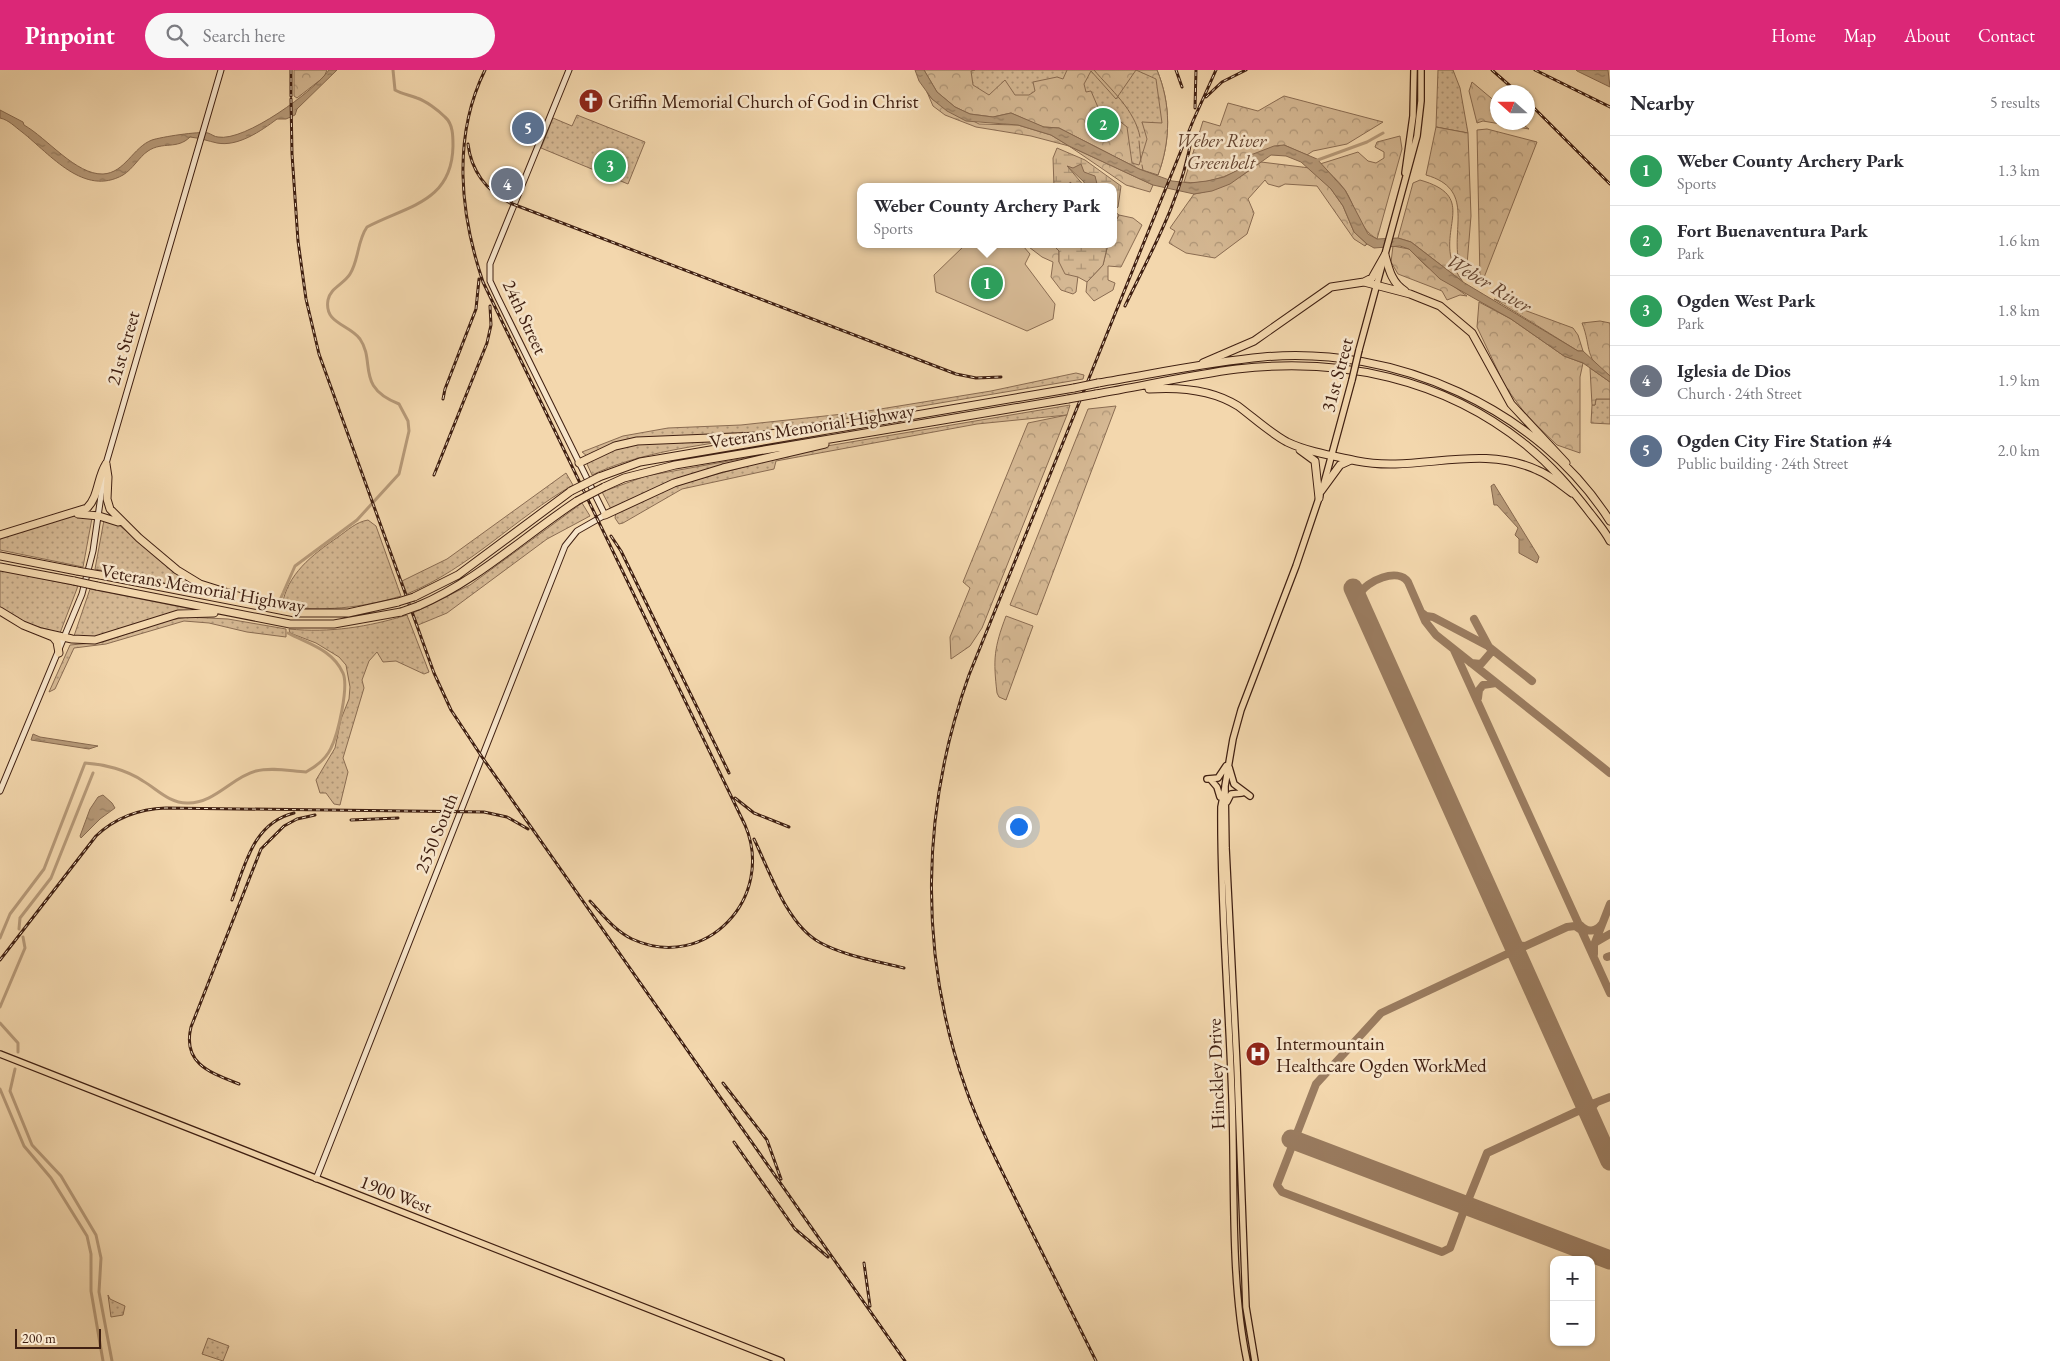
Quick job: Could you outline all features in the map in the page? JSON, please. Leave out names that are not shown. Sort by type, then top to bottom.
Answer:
[{"type":"highway","points":[[1190,368],[1254,341],[1331,287],[1364,282],[1372,278],[1385,256]]},
{"type":"highway","points":[[1385,256],[1391,277],[1398,287],[1410,294]]},
{"type":"highway","points":[[1364,282],[1410,294],[1440,306],[1472,333],[1511,404],[1550,443],[1587,488]]},
{"type":"highway","name":"Veterans Memorial Highway","points":[[0,556],[295,613],[348,613],[414,597],[458,576],[572,491],[599,477],[640,462],[868,421],[1190,368],[1263,357],[1293,356],[1354,360],[1405,372],[1453,390],[1499,414],[1538,442],[1587,488],[1610,521]]},
{"type":"highway","name":"Veterans Memorial Highway","points":[[0,566],[290,624],[334,624],[401,612],[448,593],[472,578],[577,501],[624,478],[676,465],[1236,369],[1276,366],[1331,366],[1378,374],[1448,397],[1490,420],[1539,456],[1565,480],[1610,541]]},
{"type":"highway","points":[[1116,391],[1170,388],[1211,395],[1235,405],[1282,442],[1308,454],[1315,461],[1320,495]]},
{"type":"highway","points":[[580,463],[615,446],[636,441],[758,436],[828,424],[868,421]]},
{"type":"highway","points":[[605,515],[674,483],[723,468],[871,433]]},
{"type":"highway","points":[[1276,436],[1300,447],[1351,460],[1379,464],[1477,457],[1501,458],[1538,470],[1580,500]]},
{"type":"highway","points":[[1320,495],[1340,465],[1351,460]]},
{"type":"highway","points":[[0,535],[87,508],[92,503],[96,492],[98,476],[106,464]]},
{"type":"highway","points":[[106,464],[108,504],[114,515],[177,570],[200,584],[295,613]]},
{"type":"highway","points":[[72,514],[99,516],[113,520],[128,528]]},
{"type":"highway","points":[[0,611],[23,625],[55,639],[59,653]]},
{"type":"highway","points":[[41,632],[66,638],[86,640],[101,639],[166,617],[188,613],[259,618]]},
{"type":"main road","name":"21st Street","points":[[0,791],[66,638],[87,578],[99,516],[106,464],[221,70]]},
{"type":"main road","name":"24th Street","points":[[569,70],[490,264],[490,274],[494,290],[605,515]]},
{"type":"main road","points":[[1405,175],[1405,162],[1413,116],[1414,70]]},
{"type":"main road","name":"31st Street","points":[[1252,681],[1296,566],[1332,455],[1405,175],[1411,161],[1420,116],[1421,70]]},
{"type":"main road","name":"2550 South","points":[[316,1179],[565,546],[577,531],[605,515]]},
{"type":"main road","name":"Hinckley Drive","points":[[1247,1361],[1240,1326],[1238,1292],[1230,1037],[1222,935],[1225,786],[1237,724],[1252,681]]},
{"type":"main road","points":[[1228,764],[1218,778],[1208,779],[1217,787],[1224,802],[1231,794],[1242,793]]},
{"type":"main road","points":[[1228,764],[1234,784],[1250,796]]},
{"type":"main road","name":"Hinckley Drive","points":[[1224,802],[1246,1307],[1255,1361]]},
{"type":"main road","name":"1900 West","points":[[0,1054],[782,1361]]},
{"type":"green space","points":[[294,70],[327,70],[324,77],[297,98],[294,96]]},
{"type":"green space","points":[[924,70],[1157,70],[1165,96],[1168,122],[1165,149],[1158,175]]},
{"type":"green space","points":[[924,70],[975,70],[971,71],[973,85],[989,95],[1005,80],[1015,95],[1029,95],[1035,91],[1033,82],[1057,77],[1063,79],[1067,70],[1136,70],[1157,70],[1165,96],[1168,122],[1165,149],[1158,175],[1139,169],[1059,128],[1043,127],[1011,113],[993,117],[970,114],[955,107],[937,92]],"holes":[[[1136,70],[1156,79],[1162,123],[1142,122],[1147,139],[1139,165],[1132,163],[1127,127],[1112,115],[1103,119],[1091,91],[1086,92],[1084,84],[1091,71],[1116,99]]]},
{"type":"green space","points":[[1438,70],[1453,70],[1460,88],[1468,133],[1436,127]]},
{"type":"green space","points":[[1472,82],[1490,97],[1490,122],[1483,121],[1477,123],[1469,91]]},
{"type":"green space","points":[[927,92],[932,99],[979,124],[1018,125],[1051,135],[1069,146],[1031,136],[976,127],[945,115],[933,106]]},
{"type":"green space","name":"Weber River Greenbelt","points":[[1284,96],[1383,122],[1347,144],[1313,151],[1307,155],[1284,145],[1224,177],[1197,183],[1184,182],[1203,121],[1220,126],[1228,103],[1258,111]]},
{"type":"green space","points":[[577,115],[645,142],[628,184],[541,148],[553,118],[572,126]]},
{"type":"green space","points":[[1436,127],[1468,133],[1471,216],[1467,265],[1459,263],[1456,200],[1451,190],[1441,181],[1426,175]]},
{"type":"green space","points":[[1487,129],[1537,142],[1483,280],[1480,279],[1477,130]]},
{"type":"green space","name":"Weber River Greenbelt","points":[[1400,136],[1402,149],[1377,239],[1361,223],[1342,186],[1320,164],[1358,152],[1368,161],[1376,163],[1384,158],[1384,152],[1375,147],[1377,142]]},
{"type":"green space","name":"Weber River Greenbelt","points":[[1069,146],[1153,185],[1150,192],[1126,185]]},
{"type":"green space","points":[[1057,148],[1085,160],[1117,183],[1094,183],[1068,167],[1082,183],[1054,183],[1053,158]]},
{"type":"green space","name":"Weber River Greenbelt","points":[[1261,162],[1310,168],[1331,189],[1343,206],[1354,232],[1367,244],[1365,246],[1354,239],[1317,186],[1285,184],[1279,187],[1268,184],[1265,180],[1248,199],[1254,213],[1247,234],[1215,258],[1186,253],[1169,243],[1175,231],[1170,228],[1194,194],[1212,190],[1229,183]]},
{"type":"green space","points":[[1420,180],[1437,187],[1447,194],[1452,203],[1450,248],[1453,265],[1463,282],[1411,242],[1398,238],[1413,183]]},
{"type":"green space","points":[[1117,183],[1121,186],[1117,208]]},
{"type":"green space","points":[[1119,215],[1133,218],[1142,225],[1121,267],[1108,266],[1108,280],[1115,283],[1113,290],[1094,301],[1086,292],[1087,282],[1103,265],[1107,248],[1117,248],[1117,219]]},
{"type":"green space","points":[[1393,246],[1409,249],[1426,266],[1467,296],[1460,295],[1447,300],[1442,291],[1398,274],[1391,262]]},
{"type":"green space","points":[[962,248],[1025,248],[1030,254],[1025,264],[1055,304],[1053,319],[1027,331],[936,292],[934,275]]},
{"type":"green space","points":[[1030,248],[1057,248],[1059,251],[1059,262],[1078,276],[1076,292],[1073,294],[1061,290],[1051,277],[1053,262],[1042,257]]},
{"type":"green space","points":[[1056,248],[1107,248],[1103,265],[1087,282],[1078,277],[1065,274],[1059,262],[1059,251]]},
{"type":"green space","points":[[1494,299],[1573,328],[1578,335],[1583,351],[1578,351]]},
{"type":"green space","points":[[1479,302],[1511,319],[1564,356],[1583,363],[1580,377],[1580,453],[1557,445],[1527,416],[1505,386],[1477,327]]},
{"type":"green space","points":[[1600,321],[1610,323],[1610,376],[1601,370],[1592,358],[1582,323]]},
{"type":"green space","points":[[1590,368],[1610,382],[1610,399],[1596,399],[1595,405],[1592,405]]},
{"type":"green space","points":[[1076,373],[1084,375],[1083,379],[761,433],[626,440],[587,456],[582,452],[623,436],[668,428],[741,425],[862,412],[991,391]]},
{"type":"green space","points":[[1596,399],[1610,399],[1610,424],[1591,423],[1592,405],[1595,405]]},
{"type":"green space","points":[[1070,405],[1067,415],[977,424],[776,461],[774,469],[682,489],[623,523],[619,524],[615,518],[616,512],[665,488],[815,448]]},
{"type":"green space","points":[[1116,406],[1037,615],[1010,605],[1088,409]]},
{"type":"green space","points":[[1067,415],[982,628],[970,646],[951,659],[950,637],[970,588],[963,582],[1028,423]]},
{"type":"green space","points":[[732,440],[643,457],[592,475],[587,464],[597,456],[612,449],[632,445],[677,441]]},
{"type":"green space","points":[[767,454],[671,482],[611,509],[602,492],[646,476]]},
{"type":"green space","points":[[566,473],[573,485],[531,512],[451,571],[407,594],[402,581],[447,559]]},
{"type":"green space","points":[[582,503],[590,516],[547,539],[447,613],[418,625],[413,613],[470,585]]},
{"type":"green space","points":[[71,516],[92,518],[83,567],[0,550],[0,537]]},
{"type":"green space","points":[[104,520],[120,526],[173,569],[228,596],[95,569]]},
{"type":"green space","points":[[368,520],[376,526],[401,596],[342,608],[312,609],[282,606],[289,584],[310,558],[349,529]]},
{"type":"green space","points":[[0,570],[78,586],[60,633],[28,624],[0,609]]},
{"type":"green space","points":[[90,589],[198,610],[101,637],[74,636]]},
{"type":"green space","points":[[407,615],[429,672],[424,674],[396,661],[383,662],[377,652],[369,661],[362,680],[364,688],[343,758],[348,772],[340,805],[334,804],[326,793],[320,793],[316,780],[335,748],[341,719],[349,699],[350,687],[346,665],[339,657],[316,643],[290,633],[289,629],[349,628]]},
{"type":"green space","points":[[1006,616],[1033,626],[1006,700],[999,697],[997,693],[995,662],[997,645]]},
{"type":"green space","points":[[188,617],[228,619],[286,629],[286,637],[247,632],[209,623],[184,621],[106,644],[74,648],[55,689],[49,692],[70,645],[103,642],[164,621]]},
{"type":"green space","points":[[108,1295],[110,1299],[125,1306],[123,1315],[111,1317]]},
{"type":"green space","points":[[208,1338],[229,1346],[223,1361],[202,1354]]},
{"type":"water","points":[[329,70],[337,70],[297,109],[295,115],[286,119],[277,119],[257,133],[233,143],[217,143],[190,137],[175,145],[159,146],[148,151],[123,175],[109,180],[95,181],[69,170],[56,162],[12,124],[0,118],[0,110],[23,122],[24,125],[82,169],[93,173],[111,173],[123,165],[145,143],[152,140],[197,133],[208,133],[218,137],[245,132],[261,124],[294,102]]},
{"type":"water","points":[[915,70],[924,70],[937,92],[955,107],[970,114],[993,117],[1011,113],[1044,127],[1059,128],[1139,169],[1172,181],[1190,183],[1224,177],[1244,167],[1248,156],[1274,146],[1284,145],[1317,159],[1345,190],[1368,234],[1377,239],[1398,238],[1411,242],[1463,282],[1578,351],[1583,351],[1610,376],[1610,382],[1583,363],[1564,356],[1511,319],[1440,279],[1409,249],[1400,246],[1374,248],[1367,244],[1354,232],[1343,206],[1331,189],[1301,162],[1286,156],[1271,155],[1230,184],[1212,191],[1194,194],[1153,185],[1069,146],[1051,135],[1018,125],[966,121],[947,111],[932,99],[919,81]]},
{"type":"water","points":[[1608,70],[1610,87],[1577,71]]},
{"type":"water","points":[[1081,164],[1084,172],[1095,176],[1097,183],[1084,183],[1067,166],[1073,168]]},
{"type":"water","points":[[1494,484],[1539,557],[1537,563],[1519,553],[1519,539],[1515,535],[1518,528],[1497,505],[1494,505],[1491,486]]},
{"type":"water","points":[[33,734],[40,737],[98,746],[89,749],[31,740]]},
{"type":"water","points":[[103,795],[115,808],[100,819],[81,838],[80,836],[90,809],[98,797]]},
{"type":"waterway","points":[[280,600],[295,566],[357,520],[399,474],[409,431],[408,421],[399,404],[385,397],[372,382],[367,356],[360,339],[333,319],[328,308],[331,292],[353,269],[361,238],[367,227],[424,200],[436,191],[445,180],[451,165],[453,142],[450,123],[428,103],[395,90],[393,70]]},
{"type":"waterway","points":[[1094,70],[1128,109],[1140,137]]},
{"type":"waterway","points":[[1315,161],[1367,142],[1383,133]]},
{"type":"waterway","points":[[1139,141],[1141,162]]},
{"type":"waterway","points":[[1142,165],[1143,170]]},
{"type":"waterway","points":[[0,938],[10,914],[44,869],[85,763],[107,766],[123,771],[137,777],[174,801],[187,803],[206,799],[247,774],[256,771],[275,769],[306,772],[324,759],[334,741],[339,722],[345,689],[343,673],[333,658],[311,644],[288,633]]},
{"type":"waterway","points":[[19,929],[20,918],[51,878],[93,773]]},
{"type":"waterway","points":[[0,1007],[25,948],[23,937]]},
{"type":"waterway","points":[[0,1023],[18,1043],[18,1052]]},
{"type":"waterway","points":[[15,1069],[10,1091],[32,1145],[61,1176],[96,1235],[101,1258],[99,1292],[112,1361]]},
{"type":"waterway","points":[[0,1089],[24,1146],[51,1178],[87,1236],[91,1254],[91,1291],[103,1361]]},
{"type":"taxiway","points":[[1360,604],[1360,594],[1363,589],[1375,581],[1390,576],[1403,578],[1408,582],[1425,621],[1436,635],[1610,773]]},
{"type":"taxiway","points":[[1422,613],[1486,645]]},
{"type":"taxiway","points":[[1474,619],[1489,647],[1532,681]]},
{"type":"taxiway","points":[[1454,650],[1610,993]]},
{"type":"taxiway","points":[[1471,663],[1481,664],[1493,650]]},
{"type":"taxiway","points":[[1478,698],[1479,690],[1483,685],[1496,683]]},
{"type":"taxiway","points":[[1594,954],[1594,945],[1610,904]]},
{"type":"taxiway","points":[[1580,925],[1591,930],[1597,929],[1602,924]]},
{"type":"taxiway","points":[[1520,960],[1520,952],[1523,947],[1567,927],[1575,926],[1581,930]]},
{"type":"taxiway","points":[[1596,942],[1610,934]]},
{"type":"taxiway","points":[[1510,938],[1516,945],[1524,946]]},
{"type":"taxiway","points":[[1454,1201],[1462,1206],[1463,1213],[1450,1248],[1442,1252],[1282,1192],[1277,1185],[1316,1084],[1381,1013],[1507,954],[1514,954],[1520,960]]},
{"type":"taxiway","points":[[1582,1098],[1592,1104],[1610,1097]]},
{"type":"taxiway","points":[[1475,1209],[1470,1204],[1469,1198],[1487,1153],[1578,1111],[1582,1106],[1582,1098]]},
{"type":"taxiway","points":[[1590,1116],[1590,1109],[1595,1104]]},
{"type":"runway","points":[[1353,588],[1610,1161]]},
{"type":"runway","points":[[1291,1139],[1610,1260]]},
{"type":"railway","points":[[291,70],[291,96]]},
{"type":"railway","points":[[485,70],[474,96],[468,122],[463,176],[469,230],[483,282],[745,825],[752,852],[751,878],[742,902],[728,922],[708,937],[685,946],[659,947],[632,939],[614,927],[590,901]]},
{"type":"railway","points":[[1176,70],[1182,87]]},
{"type":"railway","points":[[1195,108],[1196,70]]},
{"type":"railway","points":[[1096,1361],[984,1133],[966,1089],[950,1038],[939,986],[933,934],[931,882],[934,829],[942,777],[953,726],[969,675],[1193,121],[1216,70]]},
{"type":"railway","points":[[1206,97],[1222,82],[1246,70]]},
{"type":"railway","points":[[1492,70],[1509,85]]},
{"type":"railway","points":[[1535,70],[1610,107]]},
{"type":"railway","points":[[291,99],[292,154],[298,241],[306,299],[319,354],[434,673],[451,710],[905,1361]]},
{"type":"railway","points":[[1535,109],[1610,184]]},
{"type":"railway","points":[[1125,306],[1174,202],[1192,135]]},
{"type":"railway","points":[[468,144],[472,162],[481,179],[501,198],[510,203],[956,374],[976,378],[1001,377]]},
{"type":"railway","points":[[443,399],[445,389],[476,309],[479,279]]},
{"type":"railway","points":[[434,475],[487,343],[491,325],[490,306]]},
{"type":"railway","points":[[611,536],[621,551],[729,773]]},
{"type":"railway","points":[[735,798],[754,813],[789,827]]},
{"type":"railway","points":[[0,960],[96,836],[120,819],[137,812],[166,808],[484,812],[507,817],[528,829]]},
{"type":"railway","points":[[232,900],[247,860],[260,836],[280,818],[294,813]]},
{"type":"railway","points":[[239,1084],[209,1071],[195,1058],[189,1040],[191,1027],[261,849],[284,826],[297,819],[315,815]]},
{"type":"railway","points":[[351,820],[398,818]]},
{"type":"railway","points":[[754,839],[780,896],[798,923],[808,934],[819,942],[839,951],[904,968]]},
{"type":"railway","points":[[723,1083],[767,1140],[781,1179]]},
{"type":"railway","points":[[734,1142],[795,1229],[828,1257]]},
{"type":"railway","points":[[864,1263],[870,1306]]},
{"type":"place","name":"Griffin Memorial Church of God in Christ","points":[[591,101]]},
{"type":"place","name":"Fort Buenaventura Park","points":[[1103,124]]},
{"type":"place","name":"Ogden City Fire Station #4","points":[[528,128]]},
{"type":"place","name":"Ogden West Park","points":[[610,166]]},
{"type":"place","name":"Iglesia de Dios","points":[[507,184]]},
{"type":"place","name":"Weber County Archery Park","points":[[987,283]]},
{"type":"place","name":"Intermountain Healthcare Ogden WorkMed","points":[[1258,1054]]},
{"type":"water label","name":"Weber River","points":[[1489,283]]}]
